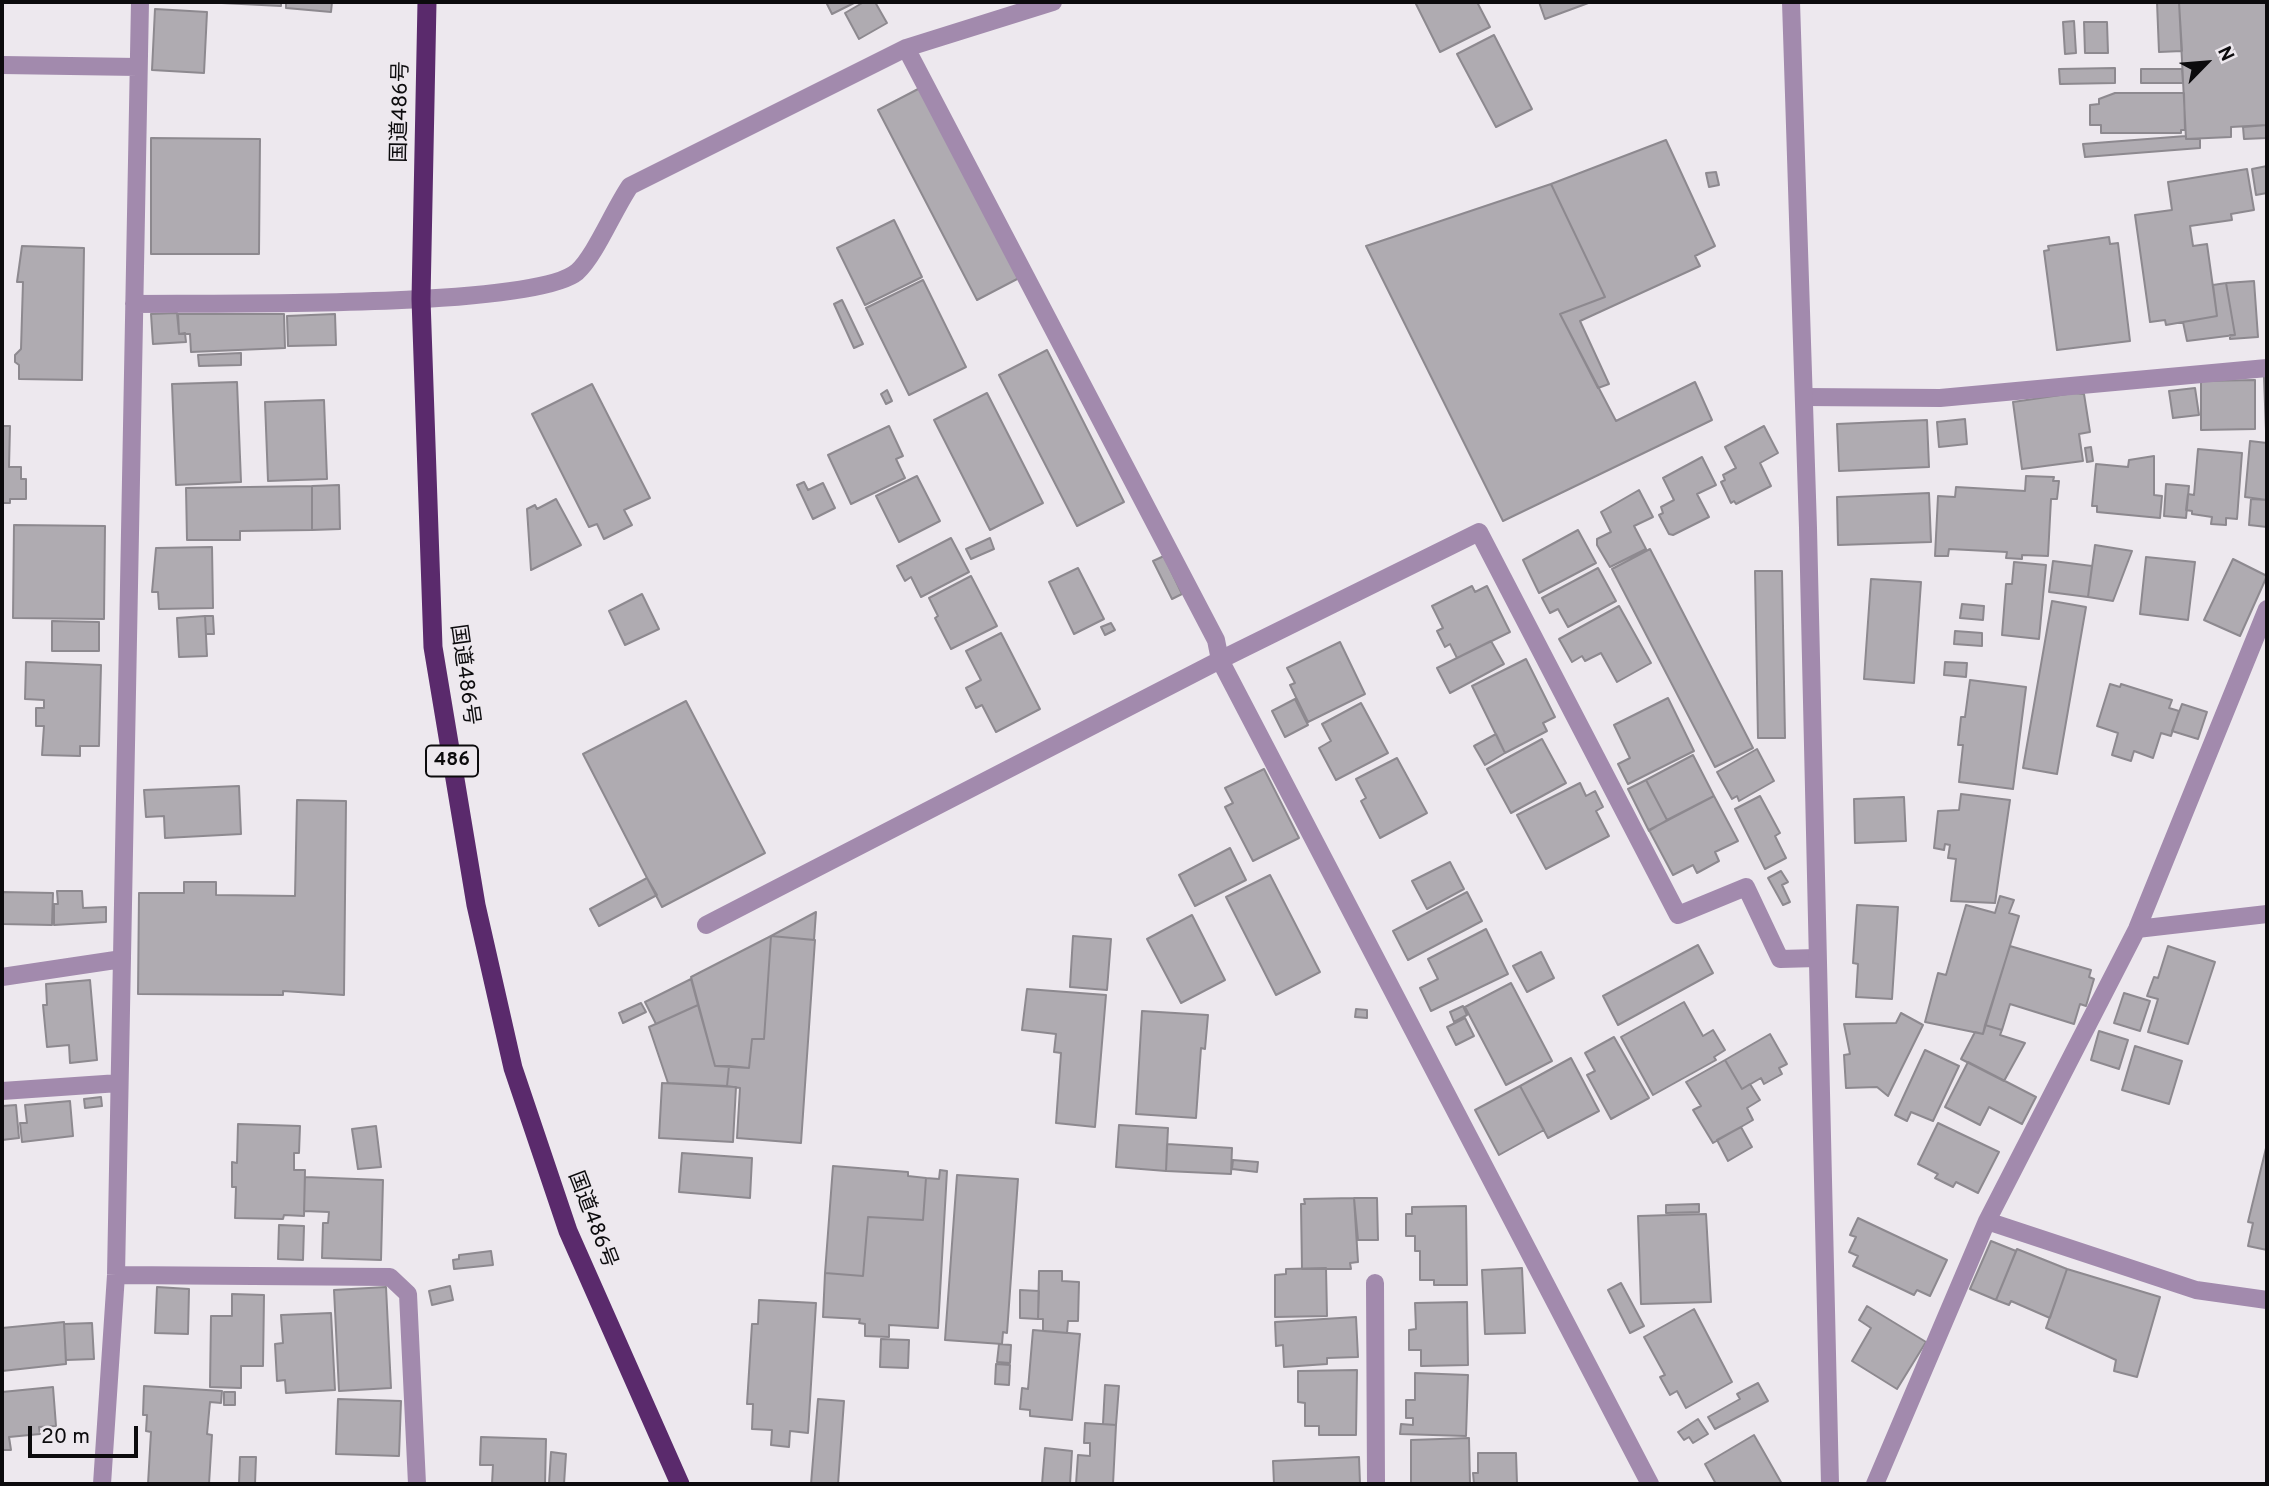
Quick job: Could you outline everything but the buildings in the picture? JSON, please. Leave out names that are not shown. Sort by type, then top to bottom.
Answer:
[{"type":"highway","name":"国道486号","points":[[426,2],[421,299],[433,647],[479,918],[513,1068],[568,1231],[680,1484]]},
{"type":"street","points":[[102,1484],[116,1275],[140,2]]},
{"type":"street","points":[[134,304],[421,299],[541,286],[576,273],[594,249],[611,214],[629,186],[906,48],[1053,2]]},
{"type":"street","points":[[1791,2],[1804,397],[1830,1484]]},
{"type":"street","points":[[906,48],[1216,640],[1220,660],[1650,1484]]},
{"type":"street","points":[[2,65],[138,67]]},
{"type":"street","points":[[1804,397],[1940,398],[2267,368]]},
{"type":"street","points":[[706,925],[1220,660],[1479,532],[1678,915],[1746,887],[1780,958],[1817,958]]},
{"type":"street","points":[[1875,1484],[1987,1221],[2137,929],[2267,609]]},
{"type":"street","points":[[2137,929],[2267,914]]},
{"type":"street","points":[[2,977],[122,960]]},
{"type":"street","points":[[2,1091],[119,1083]]},
{"type":"street","points":[[1987,1221],[2196,1290],[2267,1300]]},
{"type":"street","points":[[116,1275],[390,1277],[408,1294],[418,1484]]},
{"type":"street","points":[[1375,1283],[1376,1484]]}]
